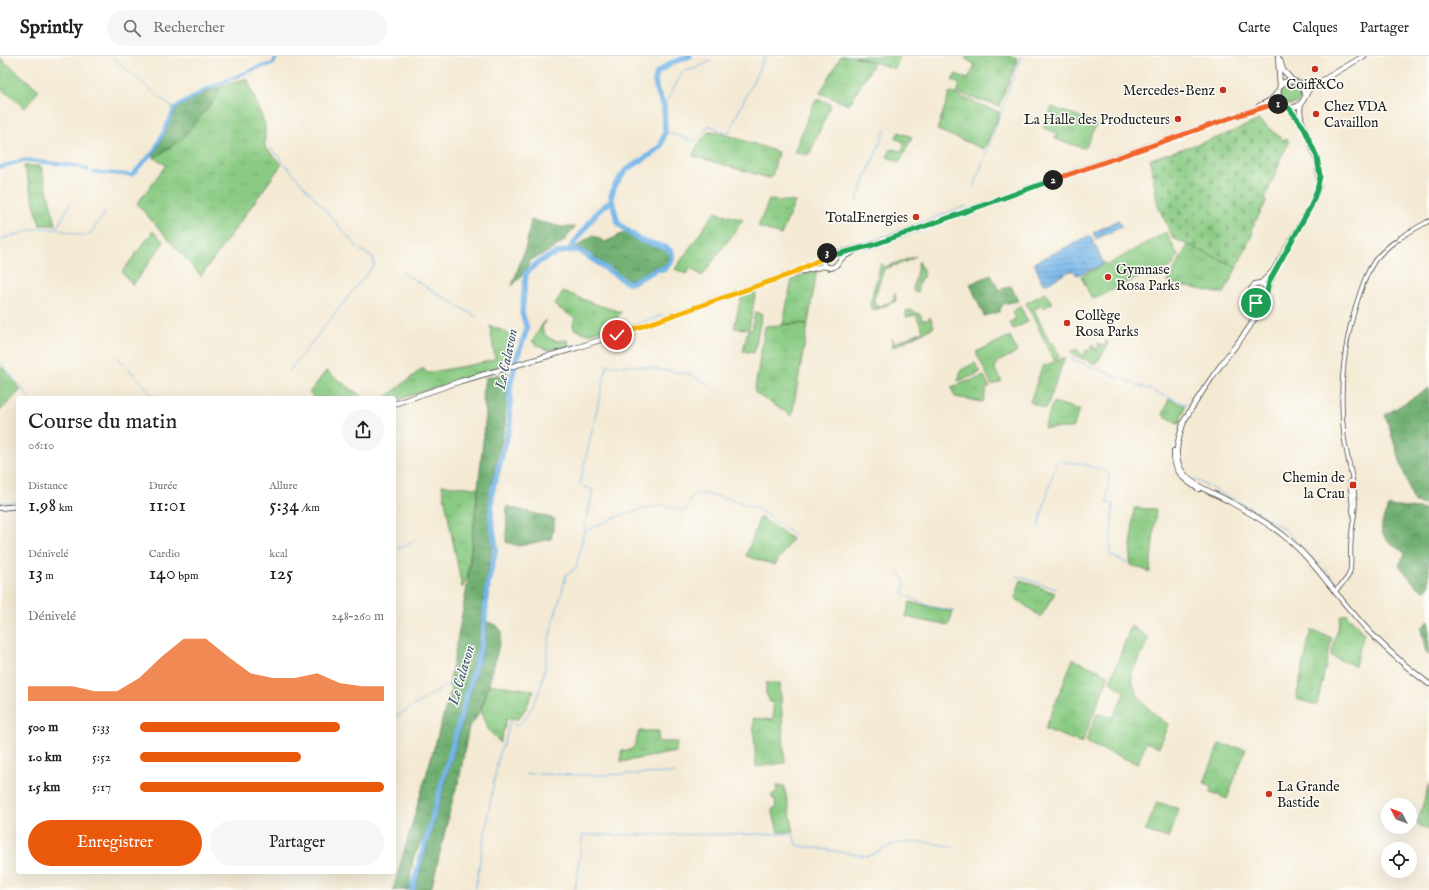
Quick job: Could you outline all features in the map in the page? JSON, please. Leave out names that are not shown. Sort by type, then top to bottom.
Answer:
[{"type":"main road","points":[[1278,56],[1282,70],[1292,80],[1309,83],[1327,77]]},
{"type":"main road","points":[[1278,56],[1280,86],[1278,97],[1282,104],[1289,108],[1303,126]]},
{"type":"main road","points":[[1304,96],[1311,87],[1364,56]]},
{"type":"main road","points":[[1280,86],[1286,81],[1292,80]]},
{"type":"main road","points":[[1253,319],[1256,306],[1254,298],[1251,294],[1251,289],[1255,284],[1261,283],[1271,274],[1311,206],[1319,183],[1320,170],[1317,157],[1303,126],[1300,113],[1304,96],[1304,88],[1298,82]]},
{"type":"main road","points":[[1239,115],[1267,102],[1278,91]]},
{"type":"main road","points":[[1289,108],[1302,103]]},
{"type":"main road","points":[[396,403],[444,386],[582,346],[791,274],[824,266],[832,268],[843,256],[873,245],[1146,147],[1239,115],[1268,106],[1282,104]]},
{"type":"main road","points":[[1241,508],[1190,484],[1177,470],[1174,461],[1174,450],[1184,421],[1198,397],[1253,319],[1292,239]]},
{"type":"main road","points":[[791,274],[822,258],[826,253],[835,254],[873,245]]},
{"type":"main road","points":[[835,254],[838,262]]},
{"type":"main road","points":[[822,258],[824,266]]},
{"type":"main road","points":[[1261,283],[1267,288]]},
{"type":"main road","points":[[1254,298],[1262,299]]},
{"type":"main road","points":[[1184,421],[1177,447],[1178,464],[1189,479],[1267,524],[1294,544],[1311,561],[1356,617],[1378,640],[1429,684]]},
{"type":"main road","points":[[0,507],[16,506]]},
{"type":"street","points":[[1335,591],[1348,579],[1351,571],[1353,519],[1350,474],[1343,426],[1342,382],[1349,334],[1362,284],[1370,268],[1384,251],[1404,234],[1429,221]]},
{"type":"green space","points":[[841,56],[853,56],[874,63],[849,105],[820,93]]},
{"type":"green space","points":[[855,56],[900,56],[895,69]]},
{"type":"green space","points":[[967,56],[1012,56],[1017,58],[999,106],[957,93],[960,85],[952,80],[956,74],[968,79],[975,65],[965,58]]},
{"type":"green space","points":[[0,58],[39,90],[25,108],[0,88]]},
{"type":"green space","points":[[247,78],[265,125],[265,147],[282,164],[201,276],[137,204],[166,165],[154,158],[171,147],[219,94],[220,87]]},
{"type":"green space","points":[[1291,83],[1299,86],[1302,94],[1299,102],[1291,105],[1283,102],[1280,94],[1283,86]]},
{"type":"green space","points":[[220,87],[219,94],[182,139],[154,158],[152,156],[156,151],[176,109],[200,94]]},
{"type":"green space","points":[[950,92],[1000,113],[984,149],[937,130]]},
{"type":"green space","points":[[819,99],[831,104],[810,153],[807,155],[794,152],[815,101]]},
{"type":"green space","points":[[1052,107],[1094,122],[1096,125],[1086,147],[1083,148],[1055,139],[1057,133],[1043,128]]},
{"type":"green space","points":[[1259,120],[1283,140],[1287,138],[1289,143],[1280,159],[1279,165],[1265,198],[1266,202],[1251,230],[1253,233],[1237,267],[1173,238],[1158,206],[1150,159],[1222,136]]},
{"type":"green space","points":[[711,131],[778,152],[772,177],[769,178],[693,156],[697,146],[708,132]]},
{"type":"green space","points":[[899,132],[912,137],[900,162],[887,157],[891,149],[901,151],[905,143],[895,138]]},
{"type":"green space","points":[[24,166],[41,166],[56,225],[40,225]]},
{"type":"green space","points":[[769,200],[795,202],[781,235],[758,227]]},
{"type":"green space","points":[[715,212],[743,220],[702,276],[691,268],[686,274],[675,269]]},
{"type":"green space","points":[[531,220],[562,227],[575,227],[564,241],[553,249],[531,260],[522,275],[512,286],[526,246]]},
{"type":"green space","points":[[153,231],[164,242],[133,285],[122,272]]},
{"type":"green space","points":[[626,232],[638,242],[666,249],[670,254],[670,259],[664,268],[656,267],[631,280],[626,279],[590,254],[576,247],[593,235],[605,242]]},
{"type":"green space","points":[[1166,232],[1178,256],[1173,265],[1150,278],[1142,276],[1092,299],[1081,276],[1106,263],[1107,265]]},
{"type":"green space","points":[[1188,245],[1237,267],[1224,293],[1216,293],[1167,282]]},
{"type":"green space","points":[[916,256],[905,262],[884,269],[874,299],[877,307],[893,301],[895,293],[896,301],[878,309],[871,309],[870,304],[881,263],[885,267]]},
{"type":"green space","points":[[919,261],[925,276],[921,278],[918,292],[914,292],[913,289]]},
{"type":"green space","points":[[817,270],[808,323],[783,324],[792,279]]},
{"type":"green space","points":[[991,275],[999,290],[1011,286],[1018,301],[1003,304],[999,312],[984,316],[970,284]]},
{"type":"green space","points":[[563,291],[592,303],[621,312],[612,326],[588,334],[574,329],[573,324],[575,318],[554,305]]},
{"type":"green space","points":[[756,291],[749,329],[734,328],[741,297]]},
{"type":"green space","points":[[1045,293],[1052,303],[1043,309],[1042,306],[1034,309],[1050,343],[1053,342],[1060,356],[1054,360],[1026,303]]},
{"type":"green space","points":[[1020,306],[1028,322],[1013,329],[1010,322],[1015,319],[1012,312]]},
{"type":"green space","points":[[911,310],[921,315],[922,320],[928,320],[930,317],[934,327],[893,347],[892,338],[895,343],[923,331],[916,315],[906,317],[906,311]]},
{"type":"green space","points":[[755,312],[762,314],[754,353],[743,351],[748,330],[752,330]]},
{"type":"green space","points":[[545,320],[542,329],[546,336],[559,341],[567,340],[570,345],[547,350],[532,342]]},
{"type":"green space","points":[[808,324],[792,416],[758,395],[755,392],[755,388],[765,326]]},
{"type":"green space","points":[[490,326],[500,329],[511,336],[502,366],[396,400],[396,396],[388,396],[423,368],[427,373],[495,359]]},
{"type":"green space","points":[[1010,336],[1017,352],[996,363],[995,370],[1002,381],[992,385],[976,352]]},
{"type":"green space","points":[[1106,340],[1108,345],[1096,364],[1071,354],[1071,351],[1077,349],[1083,355],[1087,353],[1085,350],[1088,351],[1092,349],[1091,347],[1094,346],[1095,349],[1099,348],[1098,343],[1102,346],[1106,345]]},
{"type":"green space","points":[[1065,357],[1046,409],[1030,402],[1042,367]]},
{"type":"green space","points":[[975,363],[980,372],[958,381],[961,370]]},
{"type":"green space","points":[[2,367],[21,390],[0,411],[0,369]]},
{"type":"green space","points":[[326,371],[361,396],[312,396],[309,393]]},
{"type":"green space","points":[[508,372],[505,426],[490,490],[489,502],[493,544],[487,574],[477,654],[426,834],[413,858],[409,890],[393,890],[451,689],[449,685],[468,581],[486,413],[482,395],[485,378]]},
{"type":"green space","points":[[984,376],[990,387],[987,387],[983,402],[955,397],[951,387]]},
{"type":"green space","points":[[1429,388],[1429,505],[1414,503],[1385,415]]},
{"type":"green space","points":[[1169,399],[1185,406],[1179,424],[1163,415]]},
{"type":"green space","points":[[1053,402],[1080,410],[1072,428],[1044,428]]},
{"type":"green space","points":[[442,485],[478,488],[467,579],[462,588]]},
{"type":"green space","points":[[507,506],[555,519],[551,539],[519,546],[506,542]]},
{"type":"green space","points":[[1389,506],[1429,510],[1429,586],[1425,590],[1416,586],[1399,565],[1405,553],[1390,543],[1383,534],[1382,523]]},
{"type":"green space","points":[[1134,508],[1156,509],[1150,572],[1131,565],[1130,559]]},
{"type":"green space","points":[[760,517],[792,539],[775,565],[746,556]]},
{"type":"green space","points":[[1021,580],[1055,593],[1041,617],[1015,598]]},
{"type":"green space","points":[[910,602],[953,612],[948,626],[906,617]]},
{"type":"green space","points":[[1346,614],[1364,633],[1355,666],[1331,656],[1341,616]]},
{"type":"green space","points":[[1429,620],[1429,656],[1426,653],[1421,629]]},
{"type":"green space","points":[[487,622],[497,625],[502,632],[485,698],[475,720],[469,726],[459,781],[453,798],[431,890],[415,890],[486,638]]},
{"type":"green space","points":[[1131,626],[1149,638],[1132,673],[1132,681],[1135,689],[1143,703],[1168,724],[1159,748],[1146,742],[1138,764],[1089,744],[1086,741],[1097,714],[1113,717],[1125,692],[1110,682]]},
{"type":"green space","points":[[1311,630],[1332,638],[1317,705],[1296,699]]},
{"type":"green space","points":[[1073,659],[1109,675],[1082,743],[1045,729]]},
{"type":"green space","points":[[766,683],[780,683],[785,763],[756,767],[753,718],[773,720],[773,703],[770,702],[766,693]]},
{"type":"green space","points":[[489,684],[534,690],[526,708],[518,719],[507,718],[500,743],[488,729],[481,711]]},
{"type":"green space","points":[[639,731],[659,731],[658,742],[677,742],[676,752],[621,762],[621,751],[630,750],[635,745]]},
{"type":"green space","points":[[1219,744],[1246,749],[1227,799],[1211,792],[1212,786],[1204,783]]},
{"type":"green space","points":[[1429,784],[1429,830],[1417,824]]},
{"type":"green space","points":[[777,786],[784,786],[794,832],[778,832],[772,809],[776,808],[775,799],[771,796],[777,791]]},
{"type":"green space","points":[[1157,802],[1179,809],[1168,838],[1145,831]]},
{"type":"water","points":[[1118,220],[1122,227],[1096,239],[1093,233]]},
{"type":"water","points":[[1089,236],[1091,237],[1104,264],[1077,275],[1073,271],[1070,271],[1046,284],[1042,282],[1035,265],[1036,262]]},
{"type":"waterway","points":[[111,56],[154,93]]},
{"type":"waterway","points":[[94,172],[132,175],[154,151],[175,108],[207,89],[259,67],[273,64],[277,56]]},
{"type":"waterway","name":"Le Calavon","points":[[412,890],[483,638],[488,583],[496,549],[491,517],[492,492],[510,426],[510,387],[516,360],[527,329],[522,313],[526,273],[538,263],[550,256],[564,251],[579,250],[626,282],[631,283],[657,269],[665,269],[672,260],[672,253],[667,248],[640,240],[620,225],[617,220],[611,196],[615,185],[626,170],[650,155],[661,146],[665,132],[664,106],[657,92],[655,81],[657,73],[671,63],[690,56]]},
{"type":"waterway","points":[[665,132],[694,141],[697,140],[709,125],[723,132],[729,132],[765,56]]},
{"type":"waterway","points":[[974,187],[1021,56]]},
{"type":"waterway","points":[[664,106],[683,71],[694,69],[711,61]]},
{"type":"waterway","points":[[157,95],[174,109]]},
{"type":"waterway","points":[[856,202],[885,130]]},
{"type":"waterway","points":[[270,147],[360,250],[373,257],[374,265],[288,372]]},
{"type":"waterway","points":[[0,167],[25,160],[77,166],[88,170]]},
{"type":"waterway","points":[[570,249],[597,212],[611,201]]},
{"type":"waterway","points":[[57,228],[70,204]]},
{"type":"waterway","points":[[839,250],[871,241],[966,206]]},
{"type":"waterway","points":[[0,239],[40,228],[56,229],[85,236],[91,233],[106,211]]},
{"type":"waterway","points":[[863,251],[945,222]]},
{"type":"waterway","points":[[401,272],[477,317]]},
{"type":"waterway","points":[[551,351],[582,343],[663,315]]},
{"type":"waterway","points":[[117,356],[153,396]]},
{"type":"waterway","points":[[1070,358],[1188,405]]},
{"type":"waterway","points":[[0,362],[28,396]]},
{"type":"waterway","points":[[475,890],[499,753],[505,741],[510,721],[517,726],[526,717],[538,695],[544,672],[550,635],[566,575],[576,568],[593,490],[583,486],[580,483],[607,365],[637,366],[689,374],[710,385]]},
{"type":"waterway","points":[[1038,528],[1056,462]]},
{"type":"waterway","points":[[1062,462],[1077,463],[1107,471],[1109,474],[1107,503],[1113,504],[1110,555],[1128,563]]},
{"type":"waterway","points":[[1194,479],[1263,515],[1285,530],[1336,581]]},
{"type":"waterway","points":[[584,532],[613,518],[663,505],[684,511],[694,494],[698,493],[727,498],[758,509],[795,536]]},
{"type":"waterway","points":[[0,503],[16,502]]},
{"type":"waterway","points":[[396,550],[415,541]]},
{"type":"waterway","points":[[898,571],[905,582],[903,594],[929,606],[953,611]]},
{"type":"waterway","points":[[1017,576],[1056,589]]},
{"type":"waterway","points":[[396,717],[449,684]]},
{"type":"waterway","points":[[526,774],[596,775],[675,773]]},
{"type":"waterway","points":[[575,890],[583,835],[791,834],[794,836],[796,845],[867,856],[889,846],[913,842],[954,847]]},
{"type":"place","name":"Coiff&Co","points":[[1315,69]]},
{"type":"place","name":"Mercedes-Benz","points":[[1223,90]]},
{"type":"place","name":"Chez VDA Cavaillon","points":[[1316,114]]},
{"type":"place","name":"La Halle des Producteurs","points":[[1178,119]]},
{"type":"place","name":"TotalEnergies","points":[[916,217]]},
{"type":"place","name":"Gymnase Rosa Parks","points":[[1108,277]]},
{"type":"place","name":"Collège Rosa Parks","points":[[1067,323]]},
{"type":"place","name":"Chemin de la Crau","points":[[1353,485]]},
{"type":"place","name":"La Grande Bastide","points":[[1269,794]]},
{"type":"route","points":[[617,335],[791,274],[819,260],[828,252],[838,254],[873,245],[1146,147],[1273,104],[1282,104],[1289,108],[1298,117],[1303,126],[1317,157],[1320,176],[1311,206],[1292,239],[1279,267],[1269,282],[1266,296],[1258,300],[1254,298],[1256,303]]}]
